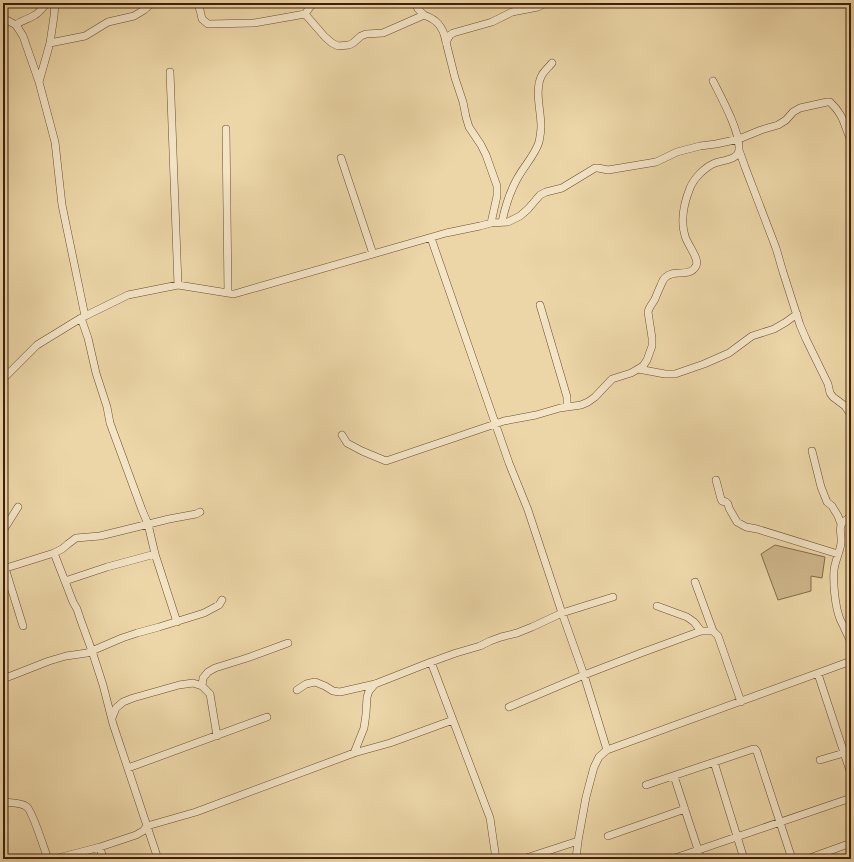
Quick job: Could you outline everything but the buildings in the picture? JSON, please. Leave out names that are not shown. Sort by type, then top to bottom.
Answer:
[{"type":"street","points":[[16,25],[19,22],[35,16],[47,3]]},
{"type":"street","points":[[39,82],[50,43],[55,3]]},
{"type":"street","points":[[50,43],[84,36],[108,22],[134,16],[152,3]]},
{"type":"street","points":[[197,3],[202,19],[208,24],[254,23],[305,14]]},
{"type":"street","points":[[305,14],[312,3]]},
{"type":"street","points":[[415,3],[418,10],[424,15],[432,18],[442,27],[455,78],[464,102],[469,128],[486,155],[497,186],[497,196],[491,223]]},
{"type":"street","points":[[446,42],[453,33],[492,22],[512,12],[538,7],[544,3]]},
{"type":"street","points":[[305,14],[325,37],[338,46],[353,43],[361,36],[366,34],[383,33],[424,15]]},
{"type":"street","points":[[3,18],[16,25],[23,36],[39,82],[55,142],[62,205],[83,317],[96,373],[107,407],[110,423],[148,524],[155,554],[177,622]]},
{"type":"street","points":[[502,222],[506,205],[516,180],[534,152],[539,141],[541,127],[538,84],[542,74],[552,63]]},
{"type":"street","points":[[170,72],[178,285]]},
{"type":"street","points":[[713,81],[739,139],[739,150],[776,248],[806,339],[828,384],[830,393],[845,406],[851,416]]},
{"type":"street","points":[[3,379],[38,345],[83,317],[128,295],[178,285],[234,294],[446,233],[491,223],[508,222],[520,216],[540,195],[562,188],[595,168],[608,170],[656,162],[685,150],[739,139],[778,125],[800,108],[827,102],[830,102],[840,114],[851,141]]},
{"type":"street","points":[[226,129],[228,293]]},
{"type":"street","points":[[342,435],[347,443],[386,461],[496,423],[581,405],[595,397],[612,379],[643,366],[652,346],[648,312],[664,279],[668,275],[690,272],[697,265],[695,256],[685,235],[683,218],[686,199],[691,186],[706,168],[715,163],[735,157],[739,150]]},
{"type":"street","points":[[341,158],[373,254]]},
{"type":"street","points":[[431,238],[509,463],[528,510],[584,675],[607,750]]},
{"type":"street","points":[[540,305],[567,397],[567,407]]},
{"type":"street","points":[[638,369],[665,374],[675,374],[704,364],[729,353],[752,336],[774,329],[797,314]]},
{"type":"street","points":[[812,451],[821,487],[827,502],[832,506],[841,524],[841,542],[834,568],[835,590],[840,618],[851,642]]},
{"type":"street","points":[[716,480],[721,499],[728,504],[737,522],[746,527],[838,554]]},
{"type":"street","points":[[3,531],[18,507]]},
{"type":"street","points":[[23,626],[4,568],[54,553],[62,549],[76,538],[100,536],[200,512]]},
{"type":"street","points":[[841,524],[851,517]]},
{"type":"street","points":[[54,553],[92,651],[112,718],[158,859]]},
{"type":"street","points":[[65,581],[108,566],[155,554]]},
{"type":"street","points":[[695,582],[713,632],[718,636],[741,702]]},
{"type":"street","points":[[297,690],[306,684],[315,682],[333,691],[340,692],[375,684],[456,653],[517,633],[562,612],[613,598]]},
{"type":"street","points":[[3,679],[66,656],[87,654],[122,638],[204,613],[219,605],[222,600]]},
{"type":"street","points":[[657,606],[687,617],[694,622],[701,631]]},
{"type":"street","points":[[509,707],[641,652],[701,631],[713,632]]},
{"type":"street","points":[[202,686],[203,678],[208,672],[215,668],[288,643]]},
{"type":"street","points":[[431,662],[490,818],[496,859]]},
{"type":"street","points":[[576,859],[586,797],[594,767],[599,757],[607,750],[851,662]]},
{"type":"street","points":[[818,674],[851,774]]},
{"type":"street","points":[[112,718],[116,708],[123,702],[179,685],[193,683],[202,686],[210,694],[217,736]]},
{"type":"street","points":[[354,753],[364,728],[368,691],[375,684]]},
{"type":"street","points":[[128,768],[267,717]]},
{"type":"street","points":[[54,859],[100,847],[136,835],[143,831],[147,826],[196,812],[354,753],[390,743],[453,720]]},
{"type":"street","points":[[646,785],[755,749],[792,859]]},
{"type":"street","points":[[820,760],[851,750]]},
{"type":"street","points":[[714,762],[744,859]]},
{"type":"street","points":[[674,776],[701,859]]},
{"type":"street","points":[[672,859],[851,798]]},
{"type":"street","points":[[3,802],[22,804],[28,808],[34,819],[48,859]]},
{"type":"street","points":[[608,836],[685,809]]},
{"type":"street","points":[[523,859],[578,841]]},
{"type":"street","points":[[807,859],[851,843]]},
{"type":"street","points":[[100,847],[103,859]]},
{"type":"street","points":[[830,851],[833,859]]},
{"type":"shaded area","points":[[775,545],[825,557],[822,578],[811,576],[811,591],[778,600],[761,554]]}]
